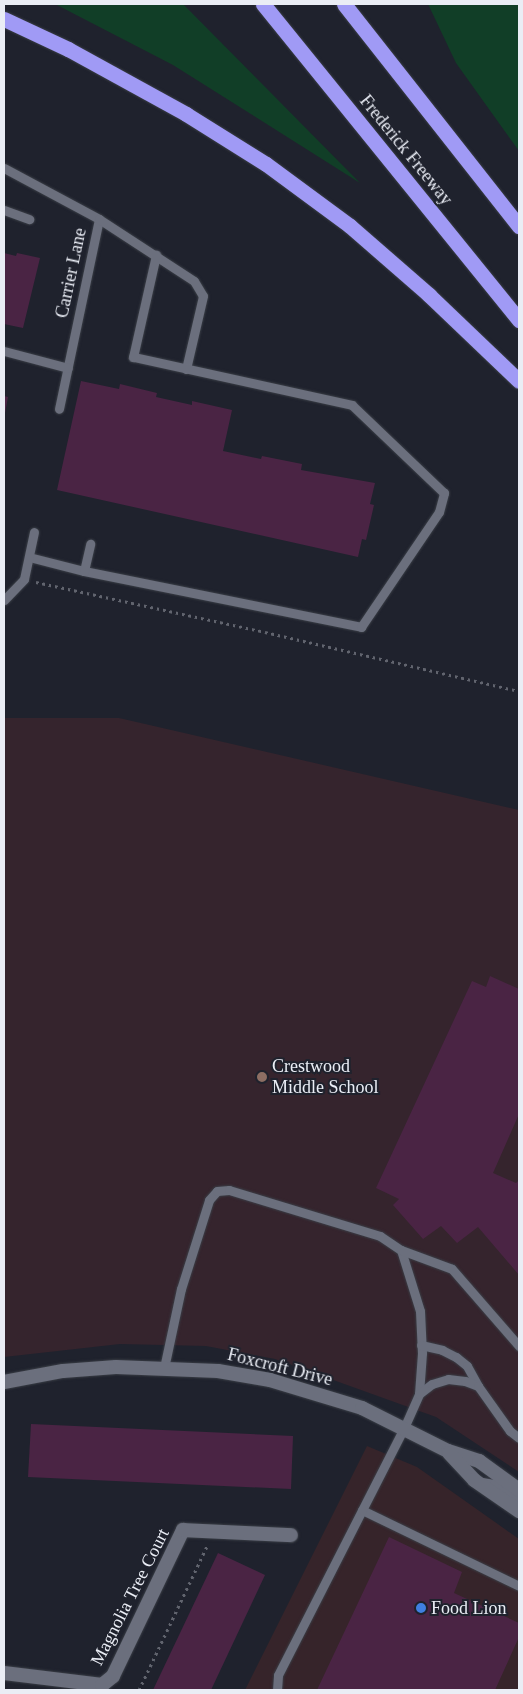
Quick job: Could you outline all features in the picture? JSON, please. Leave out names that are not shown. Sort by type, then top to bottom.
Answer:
[{"type":"highway","name":"Frederick Freeway","points":[[263,4],[519,320]]},
{"type":"highway","points":[[344,4],[519,226]]},
{"type":"highway","points":[[4,19],[68,49],[186,114],[266,164],[350,226],[429,294],[519,381]]},
{"type":"street","name":"Foxcroft Drive","points":[[4,1382],[63,1372],[116,1367],[218,1370],[270,1380],[362,1408],[448,1450],[480,1461],[519,1490]]},
{"type":"street","name":"Foxcroft Drive","points":[[448,1450],[474,1480],[519,1511]]},
{"type":"street","name":"Magnolia Tree Court","points":[[4,1673],[102,1685],[113,1676],[183,1530],[291,1535]]},
{"type":"lane","name":"Carrier Lane","points":[[4,168],[99,219],[59,409]]},
{"type":"lane","points":[[4,210],[29,219]]},
{"type":"lane","points":[[99,219],[194,281],[203,296],[186,369]]},
{"type":"lane","points":[[29,557],[84,571],[361,628],[439,512],[444,492],[352,405],[133,357],[156,255]]},
{"type":"lane","points":[[4,351],[68,368]]},
{"type":"lane","points":[[4,600],[24,579],[34,532]]},
{"type":"lane","points":[[84,571],[90,544]]},
{"type":"lane","points":[[164,1368],[181,1289],[209,1200],[217,1191],[229,1190],[380,1236],[401,1250],[452,1269],[519,1346]]},
{"type":"lane","points":[[277,1690],[278,1675],[404,1428],[419,1394],[420,1311],[401,1250]]},
{"type":"lane","points":[[421,1345],[442,1350],[456,1357],[467,1366],[478,1386],[510,1431],[519,1438]]},
{"type":"lane","points":[[419,1394],[432,1384],[448,1379],[465,1381],[478,1386]]},
{"type":"lane","points":[[474,1480],[494,1484],[519,1502]]},
{"type":"lane","points":[[362,1510],[519,1586]]},
{"type":"path","points":[[24,579],[519,691]]},
{"type":"path","points":[[139,1690],[209,1543]]},
{"type":"shaded area","name":"Crestwood Middle School","points":[[4,718],[119,718],[519,810],[519,1472],[436,1417],[275,1359],[206,1346],[120,1344],[4,1357]]},
{"type":"shaded area","points":[[367,1446],[417,1467],[519,1539],[519,1690],[245,1690]]},
{"type":"green space","points":[[55,4],[183,4],[360,183],[173,65]]},
{"type":"green space","points":[[428,4],[519,4],[519,151],[456,63]]},
{"type":"building","points":[[4,253],[16,256],[17,253],[40,258],[23,328],[4,324]]},
{"type":"building","points":[[81,381],[119,389],[120,384],[157,393],[156,397],[192,405],[192,401],[232,410],[223,451],[261,459],[262,456],[302,464],[301,470],[375,483],[370,504],[374,505],[366,540],[362,539],[358,557],[57,490]]},
{"type":"building","points":[[4,396],[8,397],[5,413],[4,413]]},
{"type":"building","points":[[490,976],[519,989],[519,1114],[493,1173],[516,1183],[519,1180],[519,1275],[478,1227],[457,1243],[441,1226],[423,1239],[393,1205],[399,1199],[376,1188],[472,981],[486,987]]},
{"type":"building","points":[[31,1424],[293,1436],[291,1489],[28,1477]]},
{"type":"building","name":"Food Lion","points":[[389,1537],[462,1572],[454,1593],[519,1623],[519,1637],[495,1690],[317,1690]]},
{"type":"building","points":[[218,1553],[265,1575],[211,1690],[153,1690]]},
{"type":"place","name":"Crestwood Middle School","points":[[262,1077]]},
{"type":"place","name":"Food Lion","points":[[421,1608]]}]
